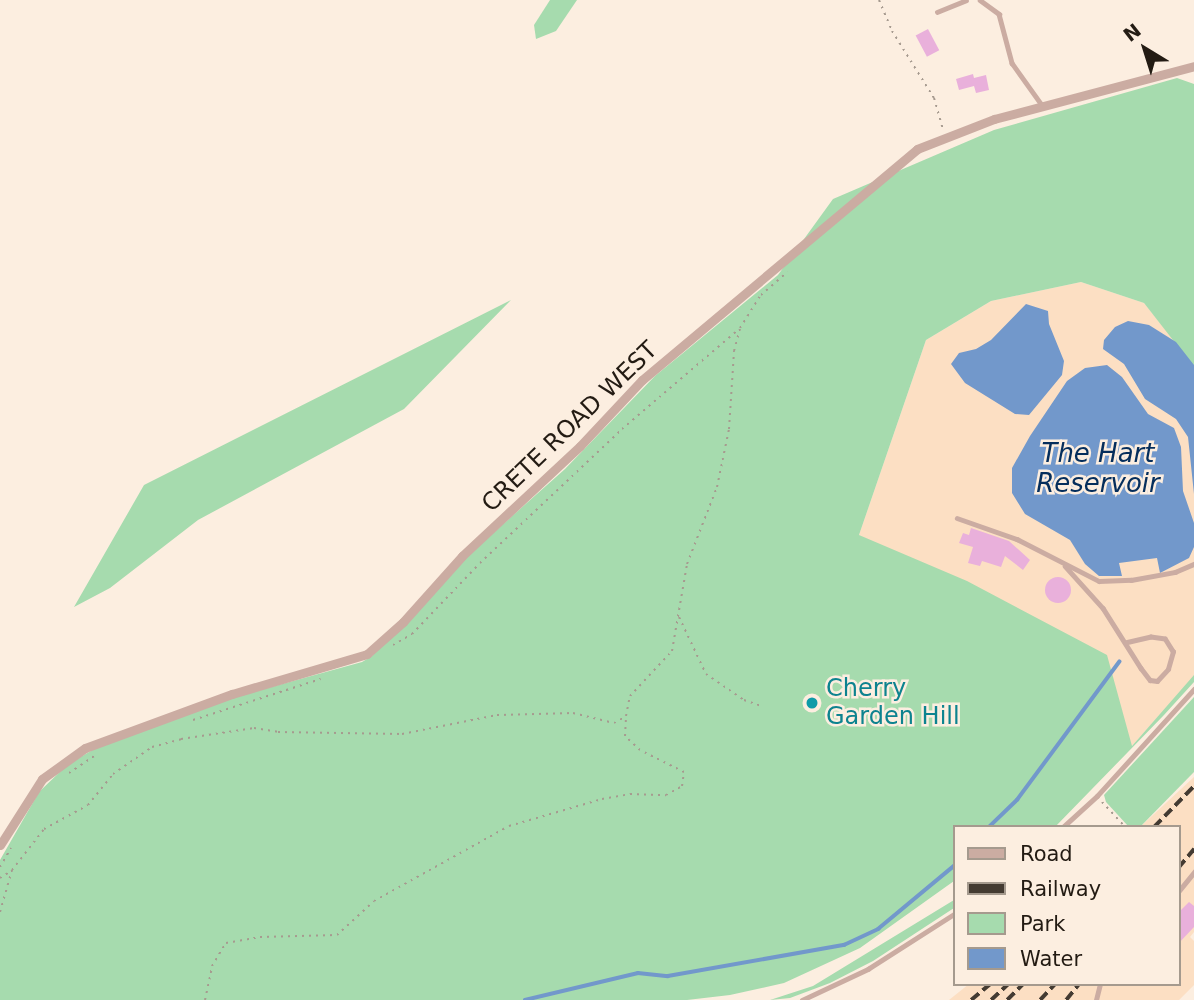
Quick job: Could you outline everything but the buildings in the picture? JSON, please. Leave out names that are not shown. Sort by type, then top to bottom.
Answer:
[{"type":"street","name":"CRETE ROAD WEST","points":[[0,845],[42,779],[85,748],[220,698],[367,654],[403,622],[462,556],[580,446],[642,380],[918,149],[945,137],[1043,106],[1194,66]]},
{"type":"lane","points":[[937,12],[966,0]]},
{"type":"lane","points":[[981,0],[999,14],[1012,64],[1043,106]]},
{"type":"lane","points":[[957,518],[1017,539],[1064,565],[1107,582],[1175,572],[1194,564]]},
{"type":"lane","points":[[1064,565],[1103,608],[1150,680],[1157,681],[1168,669],[1173,652],[1165,639],[1151,637],[1126,643]]},
{"type":"lane","points":[[1065,825],[1097,796],[1194,689]]},
{"type":"lane","points":[[1180,890],[1194,872]]},
{"type":"lane","points":[[802,1000],[858,974],[953,915]]},
{"type":"path","points":[[879,0],[892,31],[934,98],[945,137]]},
{"type":"path","points":[[391,646],[412,634],[558,489],[740,328],[761,295],[790,270]]},
{"type":"path","points":[[205,1000],[212,966],[226,943],[260,937],[337,935],[386,893],[509,825],[602,799],[630,794],[674,793],[682,786],[684,772],[640,750],[625,736],[626,716],[630,696],[672,651],[687,564],[717,487],[729,429],[734,351],[740,328]]},
{"type":"path","points":[[678,616],[706,674],[744,700],[761,706]]},
{"type":"path","points":[[188,721],[326,677]]},
{"type":"path","points":[[0,878],[12,870],[44,829],[88,804],[113,774],[152,747],[181,739],[254,729],[278,732],[402,734],[497,715],[573,713],[614,723],[626,716]]},
{"type":"path","points":[[68,774],[101,752]]},
{"type":"path","points":[[1097,796],[1123,825]]},
{"type":"path","points":[[1,866],[14,843]]},
{"type":"path","points":[[0,912],[12,870]]},
{"type":"shaded area","points":[[1081,282],[1144,303],[1194,365],[1194,676],[1132,746],[859,535],[926,340],[991,301]]},
{"type":"shaded area","points":[[1194,777],[1194,932],[1190,937],[1194,941],[1194,985],[1179,1000],[949,1000],[966,986],[1180,986],[1180,825],[1142,825]]},
{"type":"green space","points":[[550,0],[577,0],[556,31],[536,39],[534,25]]},
{"type":"green space","points":[[1177,78],[1194,84],[1194,367],[1144,303],[1081,282],[991,301],[926,340],[859,535],[967,581],[1107,655],[1132,746],[1194,675],[1194,682],[1164,715],[1057,825],[953,825],[953,882],[860,948],[784,983],[730,995],[687,1000],[0,1000],[0,860],[39,792],[67,765],[106,742],[191,709],[362,662],[372,656],[465,558],[565,469],[655,376],[778,275],[833,199],[994,130]]},
{"type":"green space","points":[[511,300],[404,409],[198,520],[110,588],[74,607],[144,485]]},
{"type":"green space","points":[[1194,697],[1194,772],[1142,825],[1127,825],[1106,802],[1104,795]]},
{"type":"green space","points":[[953,901],[953,909],[873,961],[830,983],[790,998],[770,1000],[813,986]]},
{"type":"water","points":[[1026,304],[1048,311],[1049,324],[1064,361],[1062,375],[1029,415],[1015,414],[965,383],[951,364],[959,353],[976,349],[991,340]]},
{"type":"water","points":[[1128,321],[1149,325],[1176,342],[1194,365],[1194,494],[1188,437],[1176,419],[1145,399],[1124,364],[1103,349],[1104,340],[1115,327]]},
{"type":"water","name":"The Hart Reservoir","points":[[1107,365],[1122,377],[1148,414],[1174,428],[1181,447],[1183,491],[1194,523],[1194,547],[1189,558],[1160,573],[1157,558],[1119,563],[1122,576],[1099,576],[1085,564],[1070,540],[1025,514],[1012,493],[1012,468],[1067,381],[1085,368]]},
{"type":"waterway","points":[[991,825],[1017,800],[1119,662]]},
{"type":"waterway","points":[[525,1000],[638,973],[668,976],[844,945],[878,929],[953,867]]},
{"type":"railway","points":[[1156,825],[1194,786]]},
{"type":"railway","points":[[1180,866],[1194,849]]},
{"type":"railway","points":[[971,1000],[988,986]]},
{"type":"railway","points":[[991,1000],[1006,986]]},
{"type":"railway","points":[[1007,1000],[1021,986]]},
{"type":"railway","points":[[1040,1000],[1053,986]]},
{"type":"railway","points":[[1066,1000],[1077,986]]},
{"type":"place","name":"Cherry Garden Hill","points":[[812,703]]}]
